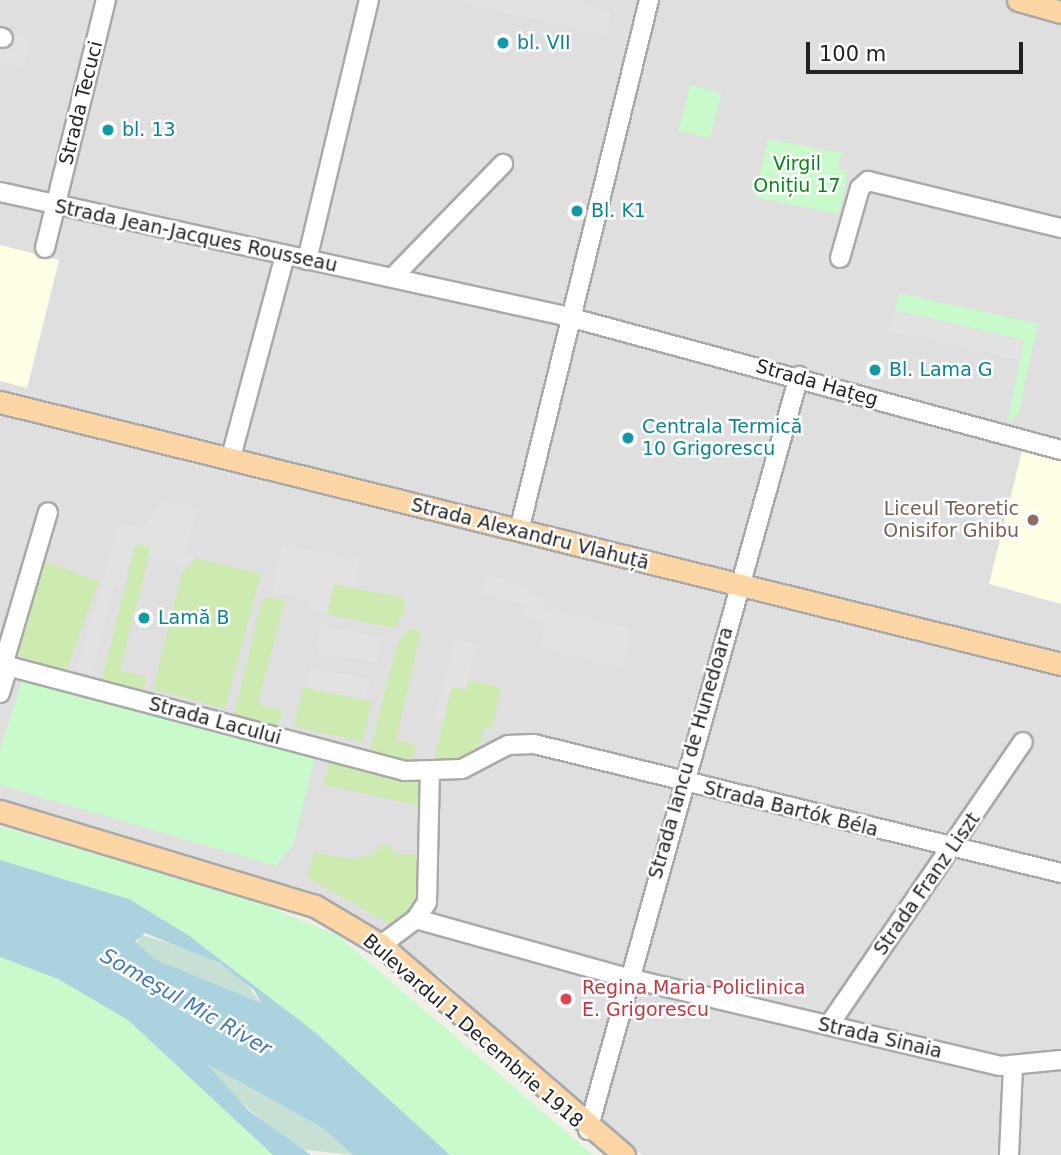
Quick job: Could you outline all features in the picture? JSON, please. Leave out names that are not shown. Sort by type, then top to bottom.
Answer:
[{"type":"main road","points":[[1018,0],[1061,12]]},
{"type":"main road","name":"Strada Alexandru Vlahuță","points":[[0,402],[1061,664]]},
{"type":"main road","name":"Bulevardul 1 Decembrie 1918","points":[[0,811],[283,893],[381,945],[588,1130],[624,1155]]},
{"type":"street","name":"Strada Tecuci","points":[[56,206],[106,0]]},
{"type":"street","points":[[307,260],[369,0]]},
{"type":"street","points":[[519,531],[649,0]]},
{"type":"street","points":[[393,277],[503,164]]},
{"type":"street","points":[[840,258],[860,188],[868,181],[1061,229]]},
{"type":"street","name":"Strada Jean-Jacques Rousseau","points":[[0,192],[393,277]]},
{"type":"street","points":[[45,248],[56,206]]},
{"type":"street","points":[[231,457],[285,255]]},
{"type":"street","name":"Strada Hațeg","points":[[393,277],[573,318],[799,376],[1061,450]]},
{"type":"street","name":"Strada Iancu de Hunedoara","points":[[588,1130],[681,782],[799,376]]},
{"type":"street","points":[[0,694],[4,665],[48,512]]},
{"type":"street","name":"Strada Lacului","points":[[4,665],[430,774]]},
{"type":"street","name":"Strada Bartók Béla","points":[[430,774],[478,764],[520,742],[1061,873]]},
{"type":"street","name":"Strada Franz Liszt","points":[[829,1025],[953,848],[1023,742]]},
{"type":"street","points":[[381,945],[416,919],[427,902],[430,774]]},
{"type":"street","name":"Strada Sinaia","points":[[416,919],[628,978],[1013,1068],[1061,1060]]},
{"type":"street","points":[[1009,1155],[1013,1068]]},
{"type":"shaded area","points":[[0,0],[1061,0],[1061,1155],[644,1155],[601,1132],[441,977],[292,889],[0,811]]},
{"type":"shaded area","points":[[451,0],[577,0],[611,11],[607,36]]},
{"type":"shaded area","points":[[6,31],[32,39],[22,69],[0,63],[0,51]]},
{"type":"shaded area","points":[[0,245],[59,260],[27,388],[0,381]]},
{"type":"shaded area","points":[[894,311],[1023,341],[1018,360],[890,330]]},
{"type":"shaded area","name":"Liceul Teoretic Onisifor Ghibu","points":[[1023,447],[1061,456],[1061,604],[989,584]]},
{"type":"shaded area","points":[[160,499],[197,509],[186,552],[195,558],[185,566],[149,556],[150,546],[133,544],[124,586],[115,585],[92,674],[76,670],[119,524],[147,526]]},
{"type":"shaded area","points":[[282,544],[360,560],[354,588],[334,584],[327,614],[309,610],[310,600],[272,592]]},
{"type":"shaded area","points":[[487,575],[523,586],[542,600],[547,613],[549,608],[631,630],[623,668],[541,649],[545,626],[523,615],[524,605],[483,594]]},
{"type":"shaded area","points":[[320,625],[379,638],[379,662],[317,653]]},
{"type":"shaded area","points":[[455,640],[476,645],[466,690],[452,686],[443,721],[434,719]]},
{"type":"shaded area","points":[[310,667],[370,680],[365,700],[306,688]]},
{"type":"shaded area","points":[[139,934],[203,954],[244,980],[261,1004],[154,959],[137,947]]},
{"type":"shaded area","points":[[207,1064],[321,1127],[353,1155],[297,1149],[224,1088]]},
{"type":"green space","points":[[690,85],[721,93],[710,138],[679,131]]},
{"type":"green space","name":"Virgil Onițiu 17","points":[[768,139],[842,153],[837,169],[848,171],[839,214],[755,197]]},
{"type":"green space","points":[[899,293],[1038,324],[1018,415],[1008,422],[1024,340],[895,310]]},
{"type":"green space","points":[[137,541],[151,548],[120,670],[147,677],[142,696],[101,683]]},
{"type":"green space","points":[[35,558],[99,581],[66,672],[2,649]]},
{"type":"green space","points":[[195,558],[261,574],[225,709],[153,689],[182,574]]},
{"type":"green space","points":[[334,584],[404,598],[405,611],[394,628],[327,614]]},
{"type":"green space","points":[[263,597],[285,600],[258,704],[283,711],[276,730],[233,719]]},
{"type":"green space","points":[[410,628],[421,632],[396,740],[416,745],[412,762],[370,750],[397,644]]},
{"type":"green space","points":[[25,671],[315,756],[293,845],[276,866],[0,785],[0,751]]},
{"type":"green space","points":[[469,680],[501,688],[492,729],[484,728],[479,749],[486,751],[432,767],[452,686],[465,690]]},
{"type":"green space","points":[[303,687],[371,702],[363,742],[294,727]]},
{"type":"green space","points":[[329,762],[423,780],[424,807],[324,785]]},
{"type":"green space","points":[[0,826],[255,901],[337,935],[593,1155],[450,1155],[316,1033],[188,935],[129,899],[0,860]]},
{"type":"green space","points":[[385,843],[397,854],[423,854],[423,900],[395,927],[307,877],[314,852],[349,859],[372,855]]},
{"type":"green space","points":[[0,957],[58,979],[128,1020],[273,1155],[0,1155]]},
{"type":"water","name":"Someşul Mic River","points":[[0,860],[129,899],[188,935],[316,1033],[450,1155],[353,1155],[321,1127],[207,1064],[248,1110],[311,1155],[273,1155],[128,1020],[58,979],[0,957]],"holes":[[[145,933],[219,963],[254,990],[261,1003],[154,959],[135,941]]]},
{"type":"place","name":"bl. VII","points":[[503,43]]},
{"type":"place","name":"bl. 13","points":[[108,130]]},
{"type":"place","name":"Bl. K1","points":[[577,211]]},
{"type":"place","name":"Bl. Lama G","points":[[875,370]]},
{"type":"place","name":"Centrala Termică 10 Grigorescu","points":[[628,438]]},
{"type":"place","name":"Liceul Teoretic Onisifor Ghibu","points":[[1033,520]]},
{"type":"place","name":"Lamă B","points":[[144,618]]},
{"type":"place","name":"Regina Maria Policlinica E. Grigorescu","points":[[566,999]]}]
